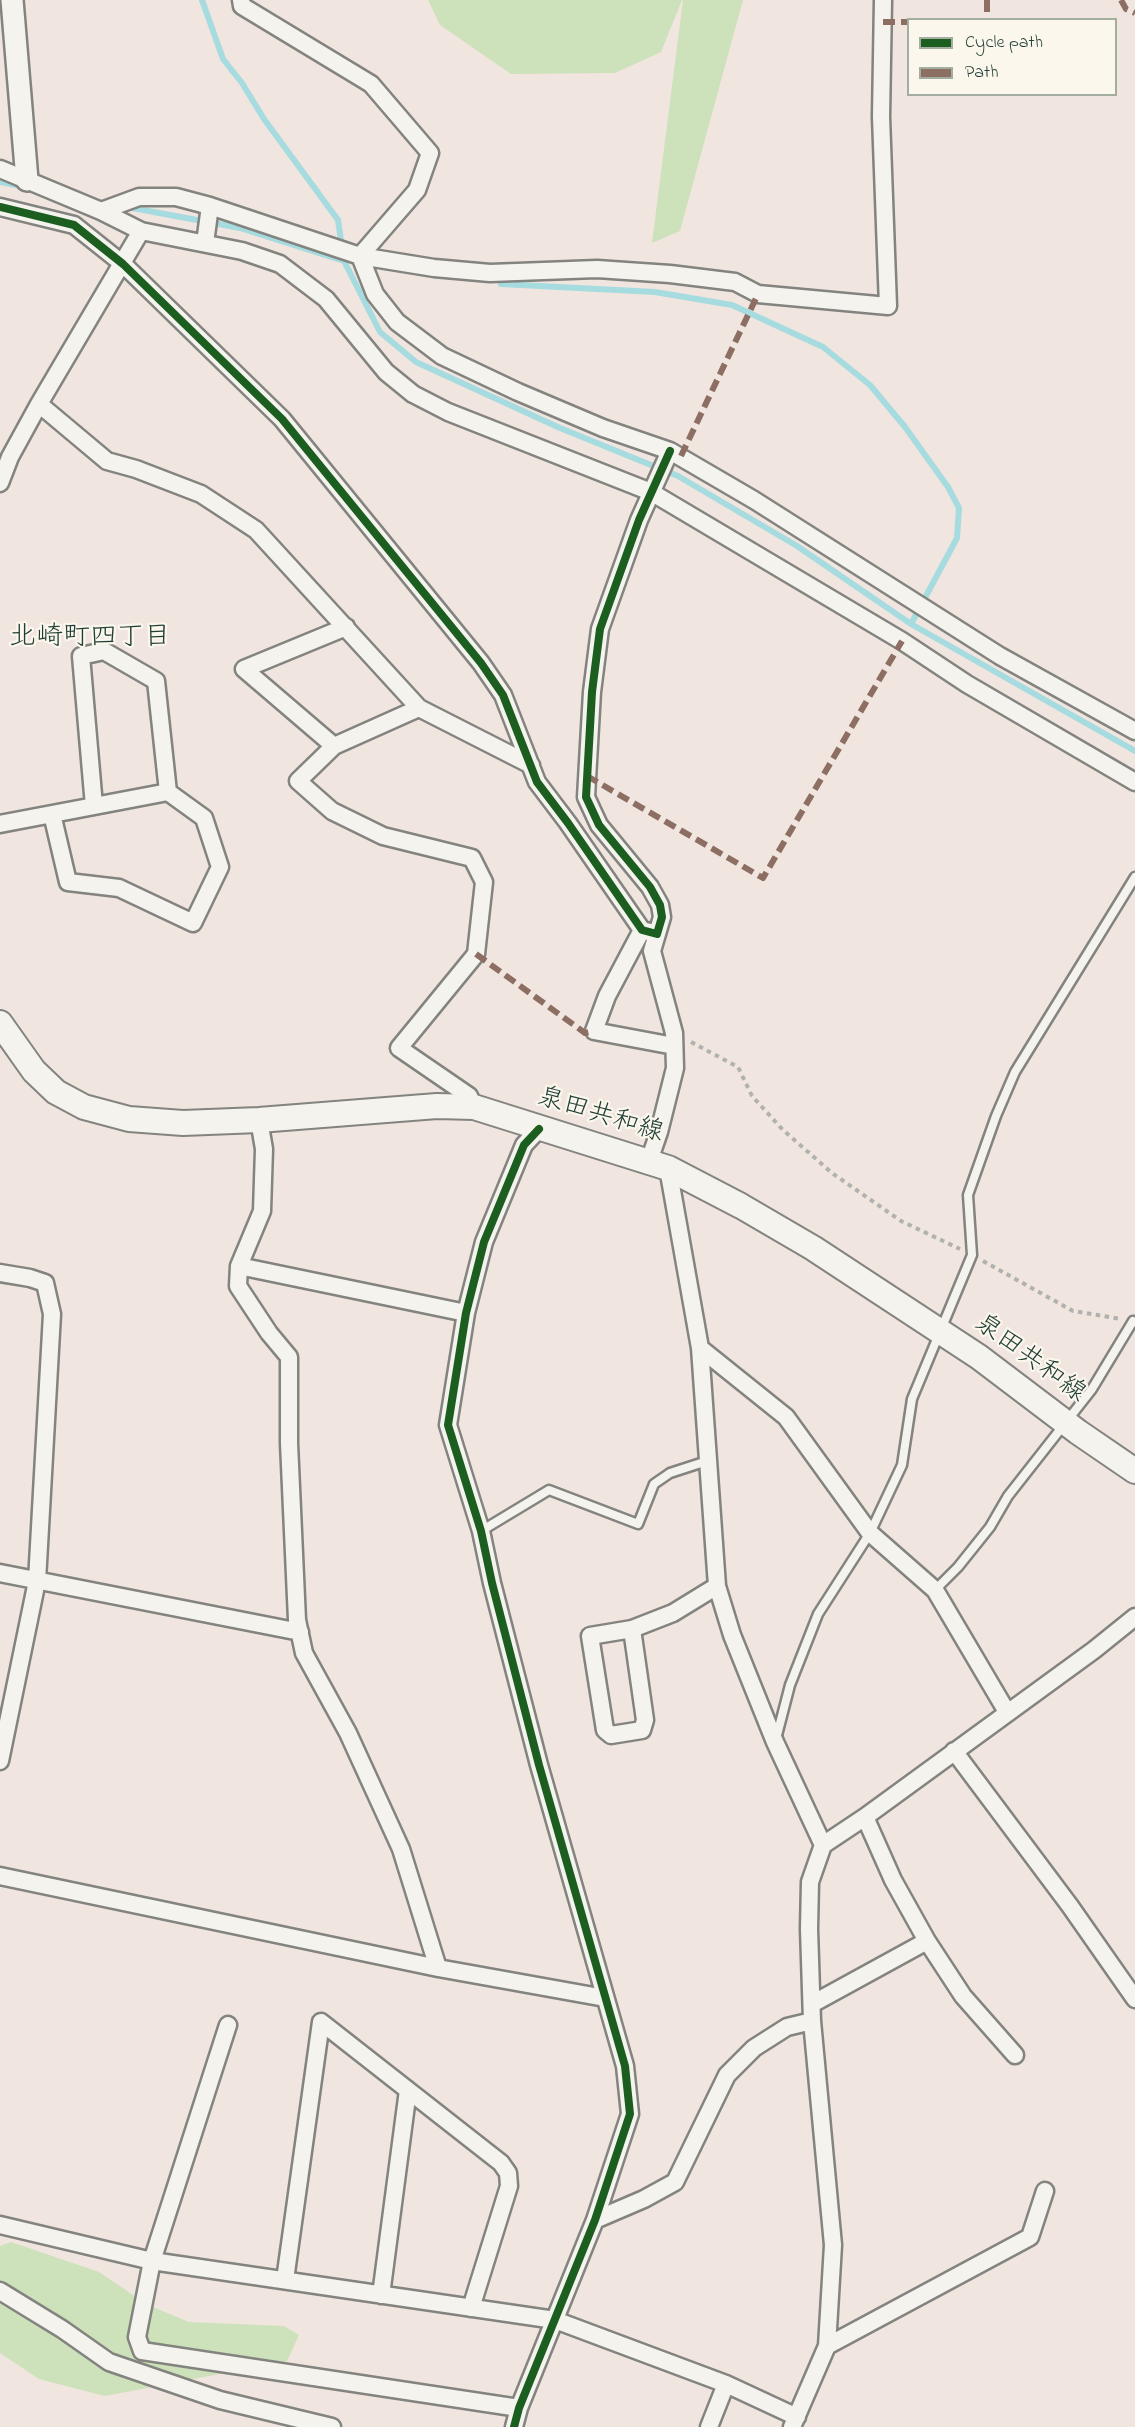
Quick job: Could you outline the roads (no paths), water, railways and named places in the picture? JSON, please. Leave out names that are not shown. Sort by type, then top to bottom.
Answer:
[{"type":"main road","name":"泉田共和線","points":[[0,1023],[41,1078],[56,1092],[84,1107],[129,1119],[183,1123],[259,1120],[437,1106],[474,1107],[658,1164],[741,1206],[813,1248],[940,1331],[1135,1471]]},
{"type":"street","points":[[12,0],[27,180]]},
{"type":"street","points":[[241,0],[242,6],[371,84],[430,153],[417,190],[360,256]]},
{"type":"street","points":[[101,211],[139,197],[176,197],[210,206],[360,256],[434,268],[490,273],[597,269],[670,274],[735,282],[758,294],[888,306],[881,117],[883,0]]},
{"type":"street","points":[[0,169],[101,211],[141,231],[242,250],[280,264],[326,299],[386,372],[413,394],[448,411],[651,492],[902,641],[967,684],[1135,782]]},
{"type":"street","points":[[205,243],[210,206]]},
{"type":"street","points":[[0,207],[74,225],[123,264],[282,419],[481,663],[503,695],[537,782],[649,932],[674,1040],[675,1068],[659,1132],[658,1164],[700,1348],[717,1587],[732,1635],[775,1742],[823,1845]]},
{"type":"street","points":[[0,483],[5,455],[39,404],[141,231]]},
{"type":"street","points":[[360,256],[375,294],[397,322],[442,356],[518,392],[668,457],[754,500],[1000,656],[1135,731]]},
{"type":"street","points":[[39,404],[106,461],[136,469],[201,494],[256,531],[419,708],[531,765]]},
{"type":"street","points":[[668,457],[651,492],[600,629],[591,692],[586,797],[599,825],[650,887],[660,905],[662,917],[649,932],[607,996],[594,1031],[674,1040]]},
{"type":"street","points":[[334,746],[244,669],[346,627]]},
{"type":"street","points":[[94,806],[81,656],[104,651],[156,681],[168,792]]},
{"type":"street","points":[[419,708],[334,746],[298,781],[332,811],[383,836],[472,858],[484,882],[476,954],[399,1048],[469,1096],[474,1107]]},
{"type":"street","points":[[0,824],[52,814],[94,806],[168,792],[204,818],[220,867],[193,923],[119,888],[68,882],[52,814]]},
{"type":"street","points":[[259,1120],[264,1149],[262,1211],[239,1266],[238,1286],[269,1333],[289,1357],[290,1455],[297,1620],[304,1653],[348,1734],[401,1849],[438,1968]]},
{"type":"street","points":[[514,2427],[519,2408],[595,2220],[630,2114],[625,2066],[539,1765],[492,1583],[481,1531],[448,1425],[465,1313],[484,1242],[525,1144],[539,1129]]},
{"type":"street","points":[[239,1266],[465,1313]]},
{"type":"street","points":[[0,1273],[45,1283],[52,1314],[37,1581],[0,1761]]},
{"type":"street","points":[[700,1348],[786,1417],[870,1533],[935,1590],[1006,1712]]},
{"type":"street","points":[[0,1573],[300,1632]]},
{"type":"street","points":[[632,1629],[645,1720],[642,1730],[610,1735],[605,1730],[590,1636],[632,1629],[673,1613],[717,1587]]},
{"type":"street","points":[[0,2225],[152,2261],[555,2320],[726,2384],[794,2422],[827,2346],[832,2245],[812,2021],[809,1929],[810,1882],[823,1845],[865,1817],[1094,1650],[1135,1617]]},
{"type":"street","points":[[954,1751],[1070,1906],[1135,1999]]},
{"type":"street","points":[[865,1817],[893,1881],[927,1941],[963,1996],[1015,2055]]},
{"type":"street","points":[[0,1876],[438,1968],[605,1998]]},
{"type":"street","points":[[812,2004],[927,1941]]},
{"type":"street","points":[[595,2220],[644,2199],[675,2182],[727,2075],[754,2048],[787,2027],[812,2021]]},
{"type":"street","points":[[285,2280],[321,2022],[501,2163],[508,2173],[509,2186],[471,2308]]},
{"type":"street","points":[[228,2025],[152,2261],[136,2337],[142,2351],[519,2408]]},
{"type":"street","points":[[381,2295],[408,2090]]},
{"type":"street","points":[[827,2346],[1030,2237],[1045,2191]]},
{"type":"street","points":[[0,2291],[110,2362],[220,2400],[332,2427]]},
{"type":"street","points":[[709,2427],[726,2384]]},
{"type":"lane","points":[[775,1742],[790,1685],[818,1614],[870,1533],[902,1465],[912,1399],[972,1255],[968,1195],[996,1116],[1015,1072],[1135,877]]},
{"type":"lane","points":[[935,1590],[958,1567],[990,1527],[1008,1496],[1092,1389],[1134,1322]]},
{"type":"lane","points":[[481,1531],[549,1490],[638,1524],[654,1484],[670,1473],[707,1461]]},
{"type":"waterway","points":[[202,0],[223,59],[338,220],[344,261],[380,332],[416,362],[560,428],[678,476],[797,546],[911,624],[1135,751]]},
{"type":"waterway","points":[[0,182],[26,187]]},
{"type":"waterway","points":[[127,207],[240,228],[344,261]]},
{"type":"waterway","points":[[501,284],[655,292],[732,305],[823,347],[870,385],[905,427],[948,487],[959,508],[957,538],[911,624]]},
{"type":"district","name":"北崎町四丁目","points":[[90,640]]}]
